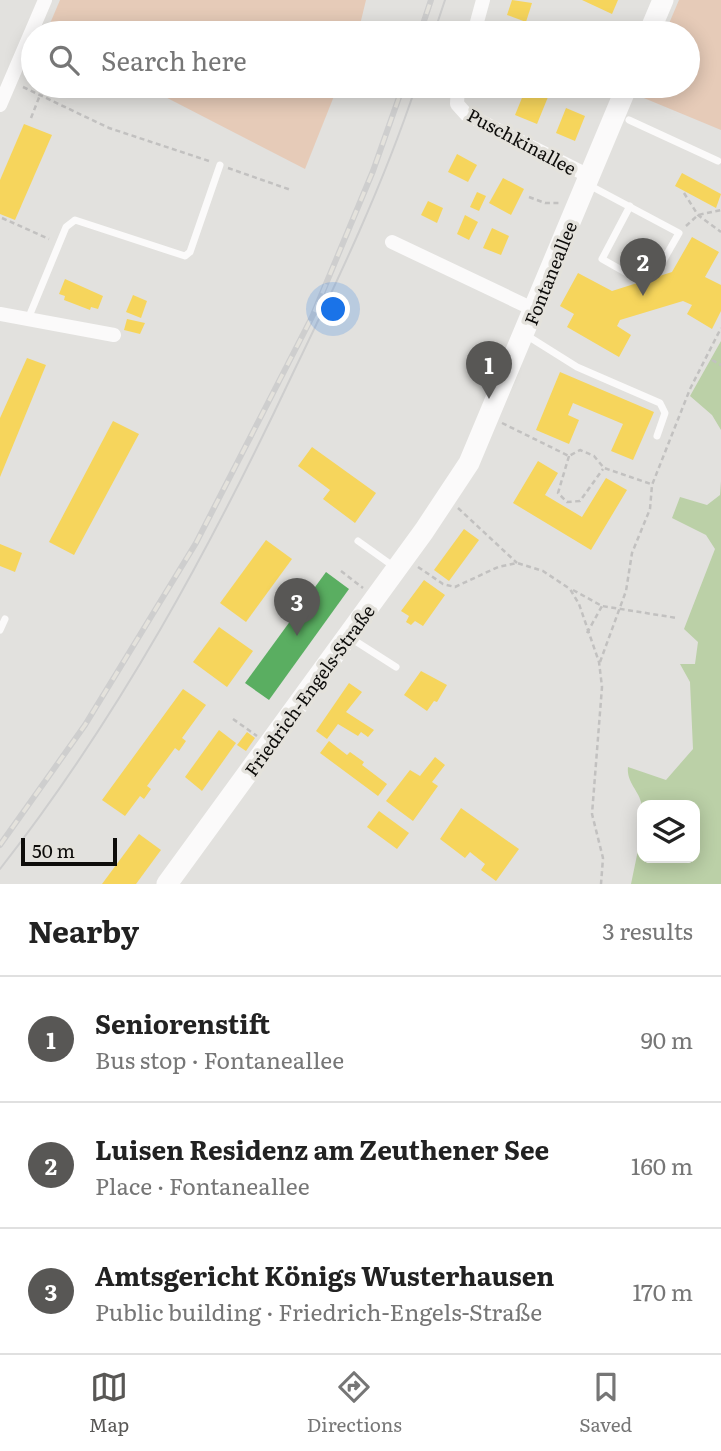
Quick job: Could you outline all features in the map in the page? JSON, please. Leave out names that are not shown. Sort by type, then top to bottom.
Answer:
[{"type":"main road","points":[[654,21],[663,0]]},
{"type":"main road","name":"Fontaneallee","points":[[452,501],[525,335],[622,98]]},
{"type":"main road","name":"Friedrich-Engels-Straße","points":[[167,884],[401,563],[452,501]]},
{"type":"street","points":[[34,21],[45,0]]},
{"type":"street","points":[[478,21],[484,0]]},
{"type":"street","points":[[0,105],[5,78],[21,47]]},
{"type":"street","name":"Puschkinallee","points":[[457,98],[457,104],[466,114],[588,180]]},
{"type":"street","points":[[393,242],[535,310]]},
{"type":"street","points":[[0,314],[114,335]]},
{"type":"lane","points":[[629,120],[718,161]]},
{"type":"lane","points":[[28,319],[66,227],[75,220],[185,256],[190,252],[220,165]]},
{"type":"lane","points":[[588,180],[679,233],[663,261],[625,272],[602,259],[630,206]]},
{"type":"lane","points":[[525,335],[577,367],[660,403],[665,413],[657,436]]},
{"type":"lane","points":[[358,541],[401,563]]},
{"type":"lane","points":[[0,630],[5,620]]},
{"type":"lane","points":[[348,637],[397,667]]},
{"type":"path","points":[[5,78],[21,86]]},
{"type":"path","points":[[31,118],[39,98]]},
{"type":"path","points":[[46,98],[109,128],[291,190]]},
{"type":"path","points":[[684,193],[698,215],[721,232]]},
{"type":"path","points":[[529,197],[545,203],[566,204]]},
{"type":"path","points":[[679,233],[698,215],[721,210]]},
{"type":"path","points":[[2,218],[59,243]]},
{"type":"path","points":[[599,663],[627,588],[632,553],[650,509],[652,485],[690,389],[721,328]]},
{"type":"path","points":[[712,360],[721,365]]},
{"type":"path","points":[[499,422],[569,456]]},
{"type":"path","points":[[604,468],[580,501],[567,502],[558,493],[569,456],[580,450],[594,456],[604,468],[652,485]]},
{"type":"path","points":[[452,501],[517,563],[543,571],[602,606],[677,618]]},
{"type":"path","points":[[401,563],[443,584],[455,587],[498,567],[517,563]]},
{"type":"path","points":[[341,571],[367,591]]},
{"type":"path","points":[[570,589],[579,604],[599,663],[602,687],[592,814],[603,858],[601,884]]},
{"type":"path","points":[[587,633],[602,606]]},
{"type":"path","points":[[233,719],[259,738]]},
{"type":"shaded area","points":[[60,0],[366,0],[361,21],[51,21]]},
{"type":"shaded area","points":[[679,0],[721,0],[721,130],[644,98],[700,98],[700,21],[670,21]]},
{"type":"shaded area","points":[[167,98],[333,98],[305,169]]},
{"type":"shaded area","points":[[721,341],[721,430],[712,415],[690,396]]},
{"type":"shaded area","points":[[721,481],[721,884],[631,884],[637,855],[637,863],[700,863],[700,800],[640,800],[629,778],[628,767],[666,780],[693,749],[690,682],[680,664],[695,664],[698,642],[684,629],[715,549],[706,535],[672,518],[680,497],[707,505],[720,495]]},
{"type":"building: Homes","points":[[512,0],[532,3],[526,21],[507,15]]},
{"type":"building: Homes","points":[[582,0],[618,0],[612,14]]},
{"type":"building: Homes","points":[[522,98],[548,98],[537,124],[515,115]]},
{"type":"building: Homes","points":[[566,108],[585,116],[575,141],[556,133]]},
{"type":"building: Homes","points":[[24,124],[52,135],[15,220],[0,214],[0,180]]},
{"type":"building: Homes","points":[[457,154],[477,165],[468,182],[448,172]]},
{"type":"building: Homes","points":[[682,173],[721,194],[716,208],[675,186]]},
{"type":"building: Homes","points":[[503,178],[524,189],[511,215],[489,203]]},
{"type":"building: Homes","points":[[477,192],[486,196],[479,211],[470,207]]},
{"type":"building: Homes","points":[[428,201],[443,208],[437,223],[421,215]]},
{"type":"building: Homes","points":[[465,215],[478,222],[469,240],[457,234]]},
{"type":"building: Homes","points":[[492,228],[509,236],[501,255],[483,248]]},
{"type":"building: Homes","points":[[692,237],[719,252],[705,277],[721,285],[721,311],[712,329],[687,314],[692,305],[683,301],[620,320],[617,326],[631,335],[619,357],[567,327],[574,314],[560,306],[578,273],[612,291],[672,272]]},
{"type":"building: Homes","points":[[65,279],[103,296],[98,309],[91,307],[90,310],[64,300],[65,296],[59,294]]},
{"type":"building: Homes","points":[[133,295],[147,301],[141,318],[126,312]]},
{"type":"building: Homes","points":[[127,319],[145,323],[140,334],[124,330]]},
{"type":"building: Homes","points":[[27,358],[46,365],[0,477],[0,418]]},
{"type":"building: Homes","points":[[560,372],[654,412],[633,460],[611,451],[623,424],[573,403],[568,415],[579,420],[569,444],[536,430]]},
{"type":"building: Homes","points":[[113,421],[139,434],[74,555],[49,542]]},
{"type":"building: Homes","points":[[312,447],[376,493],[355,523],[323,499],[330,490],[298,466]]},
{"type":"building: Homes","points":[[538,461],[558,473],[545,495],[582,517],[606,478],[627,490],[591,550],[513,503]]},
{"type":"building: Homes","points":[[464,529],[479,540],[449,581],[434,570]]},
{"type":"building: Homes","points":[[266,540],[292,559],[246,622],[220,603]]},
{"type":"building: Homes","points":[[0,544],[22,553],[15,572],[0,566]]},
{"type":"building: Homes","points":[[424,580],[445,595],[423,626],[415,621],[411,625],[406,622],[409,616],[401,611]]},
{"type":"building: Homes","points":[[219,627],[253,651],[227,687],[193,662]]},
{"type":"building: Homes","points":[[421,671],[447,685],[437,702],[434,701],[427,711],[404,695]]},
{"type":"building: Homes","points":[[349,683],[362,692],[346,712],[374,730],[368,737],[361,732],[358,736],[338,724],[327,739],[316,731]]},
{"type":"building: Homes","points":[[183,689],[206,705],[182,738],[186,741],[179,751],[175,748],[147,786],[151,789],[144,799],[140,796],[125,816],[102,800]]},
{"type":"building: Homes","points":[[219,730],[236,743],[202,791],[185,777]]},
{"type":"building: Homes","points":[[247,732],[255,738],[246,751],[237,745]]},
{"type":"building: Homes","points":[[329,741],[347,755],[350,752],[364,762],[362,765],[387,784],[378,796],[320,753]]},
{"type":"building: Homes","points":[[435,757],[445,765],[432,782],[438,786],[413,821],[386,801],[410,770],[420,776]]},
{"type":"building: Homes","points":[[461,808],[519,849],[496,881],[481,870],[485,864],[470,852],[465,858],[440,839]]},
{"type":"building: Homes","points":[[379,811],[409,833],[397,849],[367,827]]},
{"type":"building: Homes","points":[[139,834],[161,850],[136,884],[102,884]]},
{"type":"building: Public","points":[[326,572],[349,589],[269,700],[245,683]]},
{"type":"tram line","points":[[438,21],[445,0]]},
{"type":"tram line","points":[[0,869],[84,752],[196,566],[262,438],[343,267],[375,195],[412,98]]},
{"type":"railway","points":[[424,21],[431,0]]},
{"type":"railway","points":[[0,845],[85,725],[196,543],[313,315],[373,171],[399,98]]},
{"type":"place","name":"Luisen Residenz am Zeuthener See","points":[[643,296]]},
{"type":"place","name":"Seniorenstift","points":[[489,399]]},
{"type":"place","name":"Amtsgericht Königs Wusterhausen","points":[[297,636]]}]
